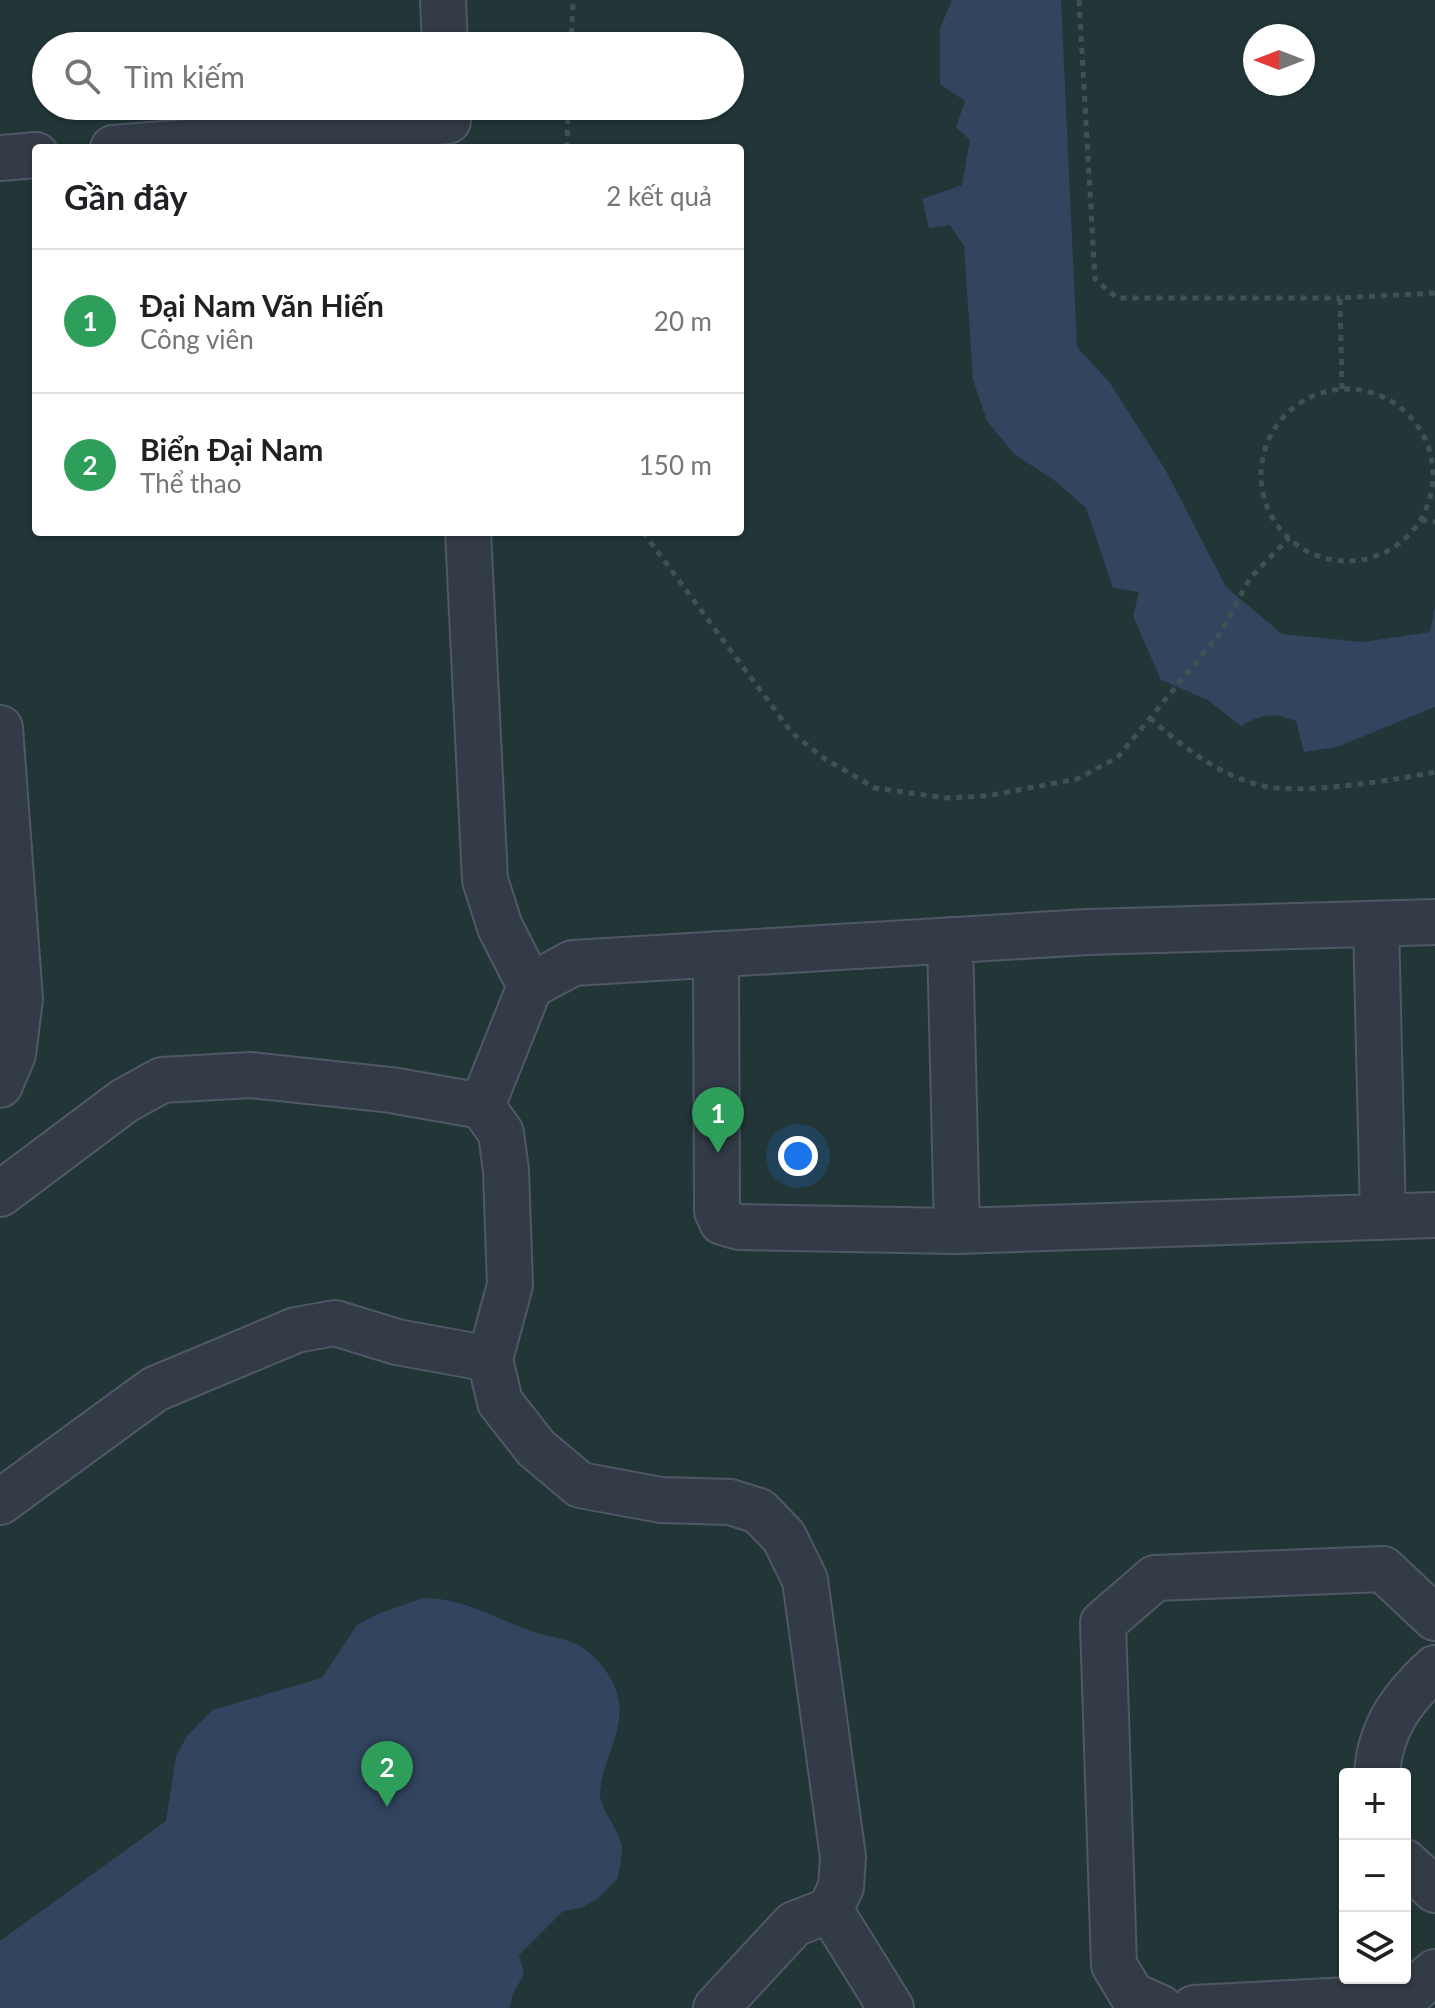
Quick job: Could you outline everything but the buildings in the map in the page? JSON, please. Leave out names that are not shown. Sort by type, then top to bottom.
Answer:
[{"type":"lane","points":[[443,0],[444,32]]},
{"type":"lane","points":[[171,144],[449,125]]},
{"type":"lane","points":[[0,158],[32,155]]},
{"type":"lane","points":[[468,536],[485,880],[500,927],[530,986]]},
{"type":"lane","points":[[0,728],[20,999],[13,1054],[0,1085]]},
{"type":"lane","points":[[482,1106],[530,986],[573,963],[1088,932],[1435,922]]},
{"type":"lane","points":[[1376,924],[1383,1217]]},
{"type":"lane","points":[[950,940],[957,1231]]},
{"type":"lane","points":[[716,954],[717,1211],[722,1222],[739,1227],[957,1231],[1435,1215]]},
{"type":"lane","points":[[0,1194],[124,1101],[162,1080],[251,1075],[391,1090],[482,1106],[501,1133],[510,1285],[490,1359],[500,1402],[536,1448],[580,1485],[661,1500],[730,1502],[759,1511],[784,1537],[805,1580],[843,1857],[841,1887],[830,1910],[794,1924],[716,2008]]},
{"type":"lane","points":[[0,1502],[155,1389],[296,1330],[335,1323],[397,1342],[490,1359]]},
{"type":"lane","points":[[1161,2008],[1132,1995],[1114,1965],[1103,1623],[1155,1578],[1383,1569],[1435,1618]]},
{"type":"lane","points":[[1377,1768],[1378,1751],[1404,1696],[1435,1668]]},
{"type":"lane","points":[[1411,1868],[1435,1890]]},
{"type":"lane","points":[[830,1910],[891,2008]]},
{"type":"lane","points":[[1194,2008],[1406,1997],[1435,1972]]},
{"type":"path","points":[[572,32],[573,0]]},
{"type":"path","points":[[1079,0],[1095,279],[1117,298],[1340,298],[1435,293]]},
{"type":"path","points":[[567,144],[568,120]]},
{"type":"path","points":[[1340,298],[1342,389]]},
{"type":"path","points":[[1342,389],[1382,396],[1415,422],[1425,440],[1433,481],[1421,520],[1391,549],[1352,562],[1311,554],[1289,538],[1269,511],[1262,491],[1265,450],[1286,414],[1302,401],[1342,389]]},
{"type":"path","points":[[1421,520],[1435,522]]},
{"type":"path","points":[[646,536],[792,733],[825,759],[875,788],[960,798],[1077,779],[1118,757],[1221,632],[1250,578],[1289,538]]},
{"type":"path","points":[[1150,718],[1176,741],[1228,774],[1266,787],[1308,787],[1435,772]]},
{"type":"green space","points":[[0,0],[1435,0],[1435,2008],[0,2008]]},
{"type":"water","points":[[952,0],[1061,0],[1077,347],[1110,383],[1166,471],[1226,587],[1282,634],[1363,642],[1430,632],[1435,606],[1435,707],[1337,747],[1304,752],[1296,721],[1268,716],[1241,726],[1208,700],[1161,680],[1133,616],[1139,592],[1113,588],[1086,508],[1054,480],[1014,454],[987,421],[973,380],[964,246],[950,225],[929,228],[922,199],[962,185],[970,140],[956,127],[965,101],[940,84],[940,28]]},
{"type":"water","points":[[423,1598],[467,1606],[537,1633],[573,1643],[599,1662],[610,1677],[619,1703],[618,1725],[600,1792],[622,1848],[618,1878],[597,1899],[581,1908],[563,1911],[519,1955],[524,1974],[512,1996],[510,2008],[0,2008],[0,1941],[166,1821],[176,1756],[187,1736],[212,1710],[322,1678],[357,1625]]},
{"type":"place","name":"Đại Nam Văn Hiến","points":[[718,1153]]},
{"type":"place","name":"Biển Đại Nam","points":[[387,1807]]}]
